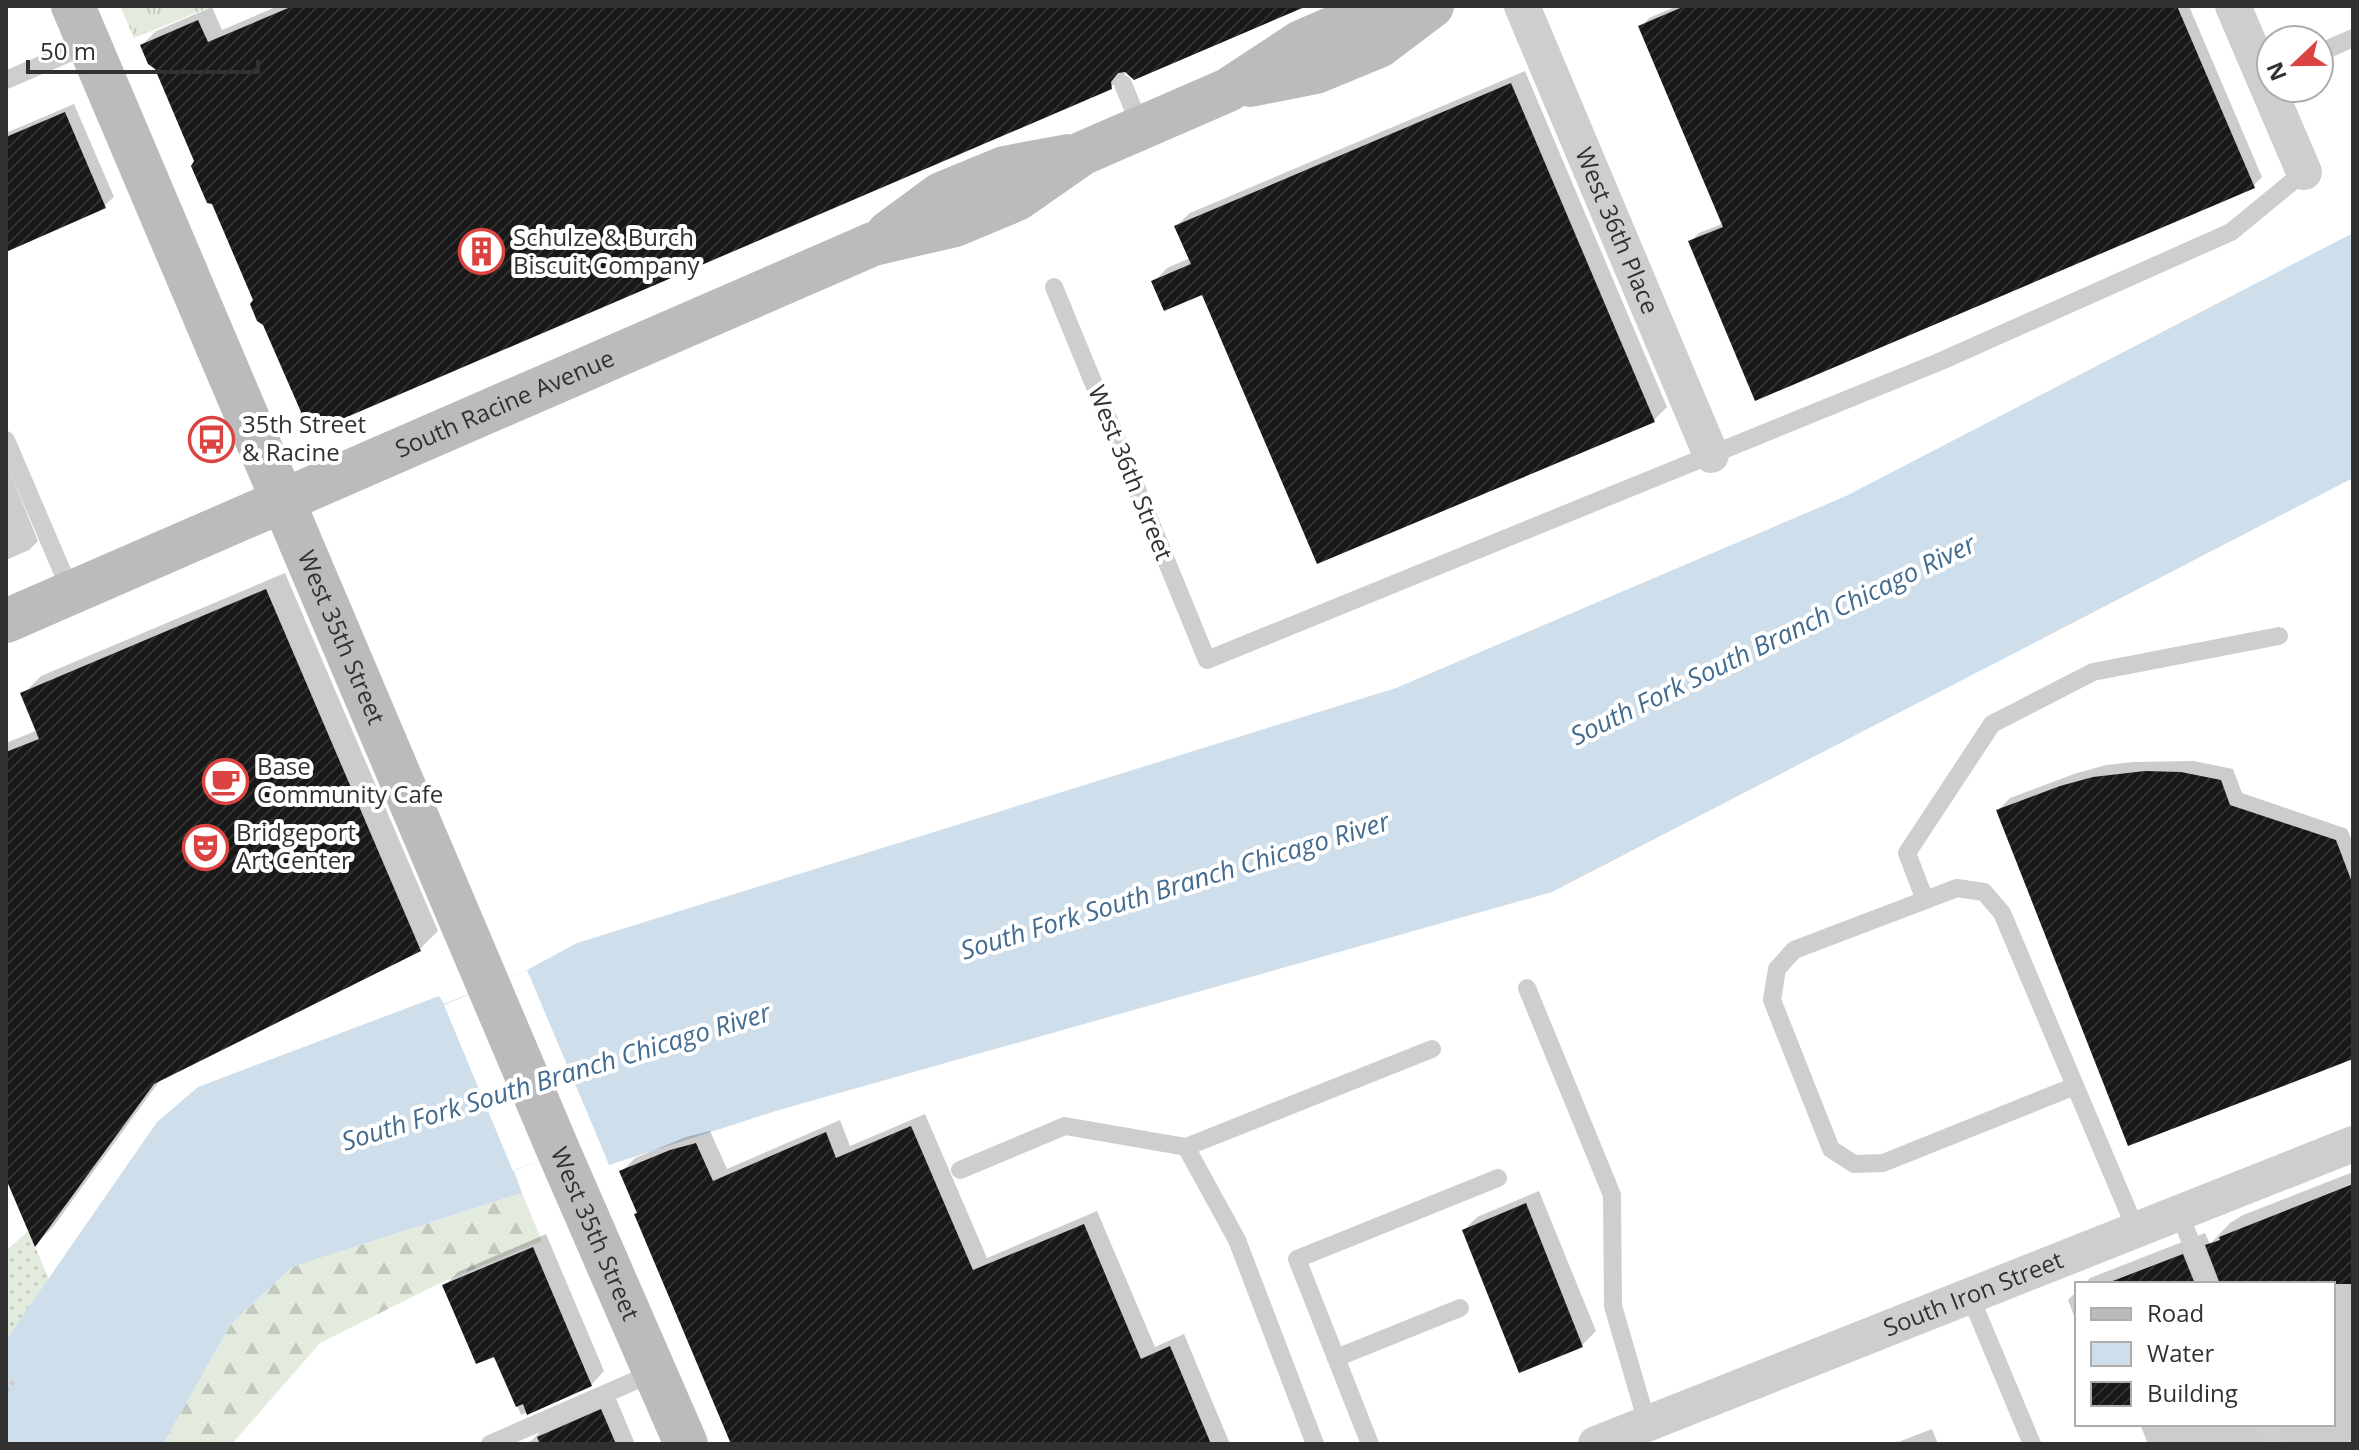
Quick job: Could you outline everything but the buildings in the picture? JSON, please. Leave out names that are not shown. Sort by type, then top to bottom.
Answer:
[{"type":"street","name":"South Racine Avenue","points":[[6,621],[873,244],[941,194],[1004,168],[1083,153],[1228,90],[1301,42],[1366,14],[1400,6]]},
{"type":"street","name":"South Racine Avenue","points":[[1228,90],[1316,72],[1379,46],[1432,6]]},
{"type":"street","name":"West 36th Place","points":[[1522,6],[1711,455]]},
{"type":"street","points":[[2233,6],[2255,51]]},
{"type":"street","name":"West 35th Street","points":[[81,25],[488,986],[686,1444]]},
{"type":"street","points":[[2278,104],[2304,172]]},
{"type":"street","name":"South Iron Street","points":[[1596,1444],[2353,1144]]},
{"type":"lane","points":[[6,80],[81,25]]},
{"type":"lane","points":[[1123,84],[1141,128]]},
{"type":"lane","points":[[1711,455],[1939,362],[2231,232],[2304,172]]},
{"type":"lane","name":"West 36th Street","points":[[1054,287],[1207,660],[1711,455]]},
{"type":"lane","points":[[6,440],[71,592]]},
{"type":"lane","points":[[1925,900],[1907,853],[1992,724],[2093,672],[2279,636]]},
{"type":"lane","points":[[2075,1086],[1883,1163],[1854,1164],[1831,1149],[1772,1000],[1777,969],[1794,950],[1957,888],[1984,892],[2002,913],[2136,1230]]},
{"type":"lane","points":[[1527,988],[1612,1195],[1613,1306],[1647,1423]]},
{"type":"lane","points":[[960,1170],[1065,1126],[1186,1147],[1432,1049]]},
{"type":"lane","points":[[1186,1147],[1237,1240],[1315,1444]]},
{"type":"lane","points":[[1370,1444],[1297,1259],[1498,1178]]},
{"type":"lane","points":[[2179,1213],[2207,1282]]},
{"type":"lane","points":[[1970,1296],[2032,1444]]},
{"type":"lane","points":[[1336,1358],[1460,1308]]},
{"type":"lane","points":[[490,1444],[655,1372]]},
{"type":"path","points":[[6,1391],[14,1380]]},
{"type":"green space","points":[[120,6],[213,6],[134,38]]},
{"type":"green space","points":[[522,1193],[542,1241],[438,1284],[320,1343],[232,1444],[163,1444],[231,1324],[292,1267]]},
{"type":"green space","points":[[28,1231],[49,1279],[6,1340],[6,1251]]},
{"type":"water","name":"South Fork South Branch Chicago River","points":[[2353,233],[2353,478],[1552,892],[779,1110],[609,1165],[597,1136],[514,1171],[522,1193],[292,1267],[231,1324],[163,1444],[6,1444],[6,1340],[157,1122],[198,1087],[439,996],[444,1004],[527,970],[577,943],[1396,688],[1846,496]]},
{"type":"pier","points":[[527,970],[597,1136],[513,1171],[444,1005]]},
{"type":"place","name":"Schulze & Burch Biscuit Company","points":[[482,252]]},
{"type":"place","name":"35th Street & Racine","points":[[211,439]]},
{"type":"place","name":"Base Community Cafe","points":[[226,781]]},
{"type":"place","name":"Bridgeport Art Center","points":[[205,847]]}]
